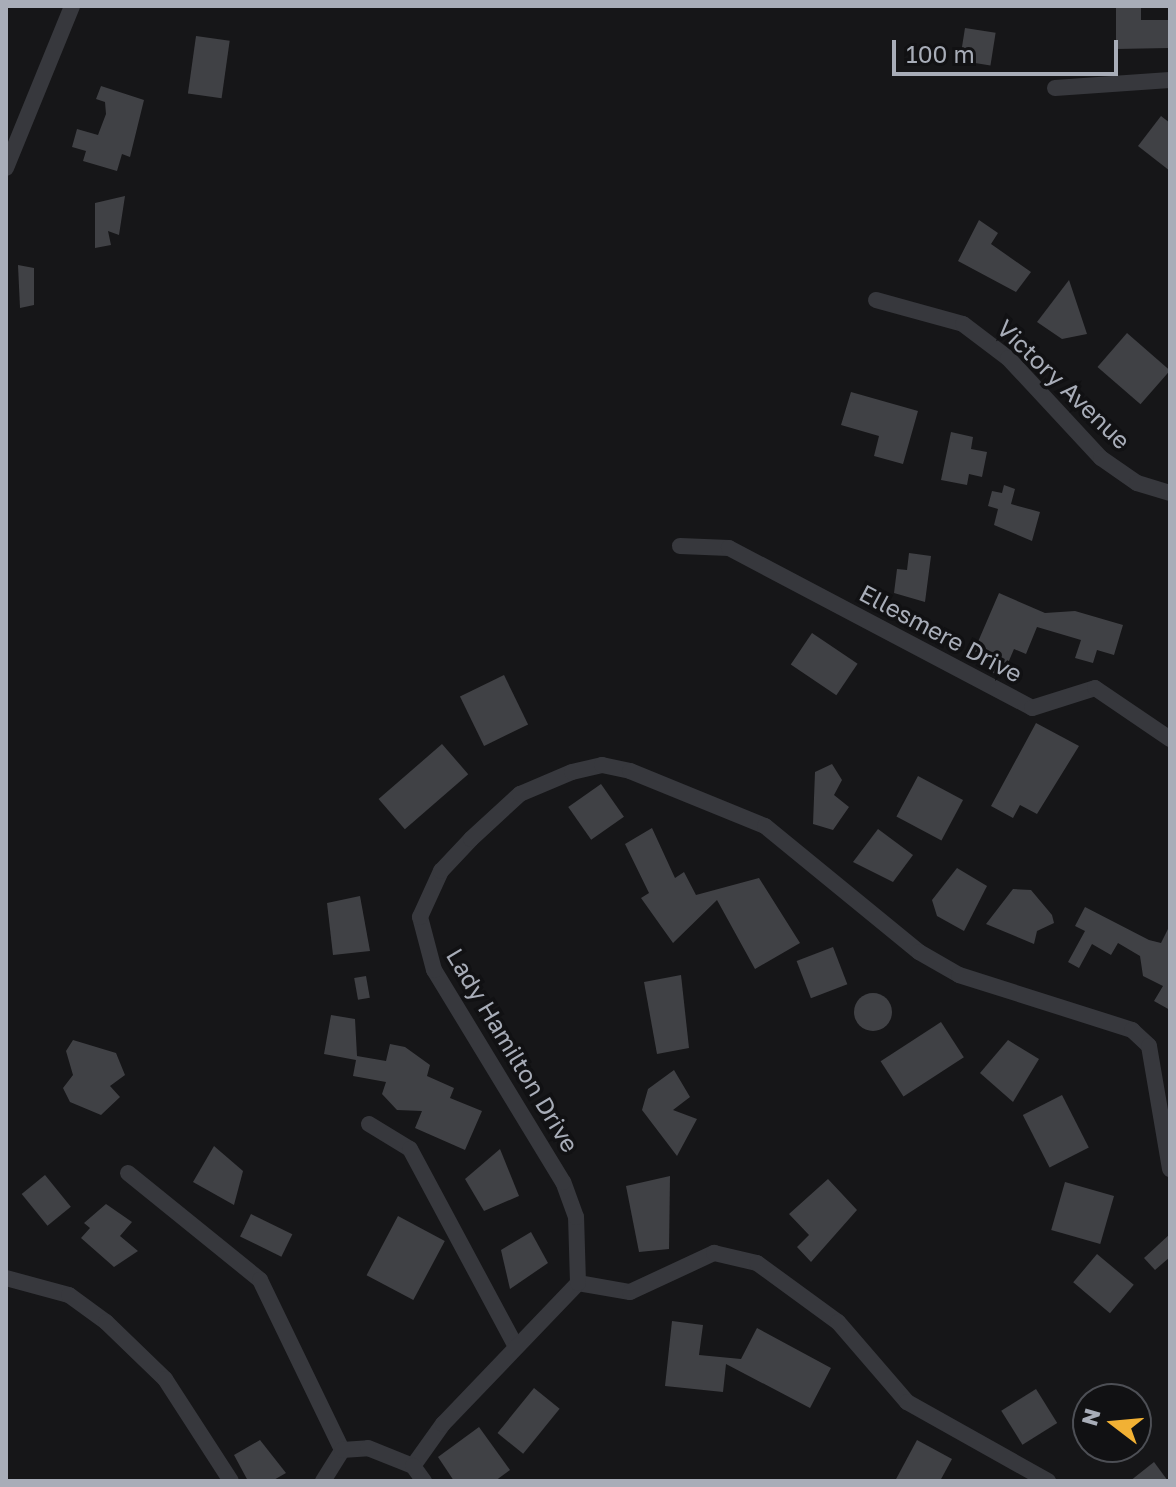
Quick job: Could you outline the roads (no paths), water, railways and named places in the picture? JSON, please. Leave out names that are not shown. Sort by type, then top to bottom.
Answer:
[{"type":"street","points":[[6,168],[72,6]]},
{"type":"street","points":[[1055,88],[1170,80]]},
{"type":"street","name":"Victory Avenue","points":[[876,300],[963,324],[1008,358],[1101,458],[1137,483],[1170,493]]},
{"type":"street","name":"Ellesmere Drive","points":[[680,546],[729,548],[1032,708],[1095,688],[1170,739]]},
{"type":"street","name":"Lady Hamilton Drive","points":[[578,1283],[576,1217],[563,1182],[434,970],[420,917],[441,871],[520,794],[602,765],[765,826],[919,952],[959,975],[1132,1030],[1149,1046],[1170,1169]]},
{"type":"street","points":[[369,1124],[410,1149],[515,1345]]},
{"type":"street","points":[[128,1173],[260,1280],[342,1450]]},
{"type":"street","points":[[413,1466],[515,1345],[578,1283],[630,1292],[714,1253],[757,1263],[838,1322],[907,1402],[1048,1481]]},
{"type":"street","points":[[6,1278],[69,1295],[106,1322],[165,1379],[231,1481]]},
{"type":"street","points":[[342,1450],[368,1448],[413,1466],[424,1481]]},
{"type":"street","points":[[323,1481],[342,1450]]}]
